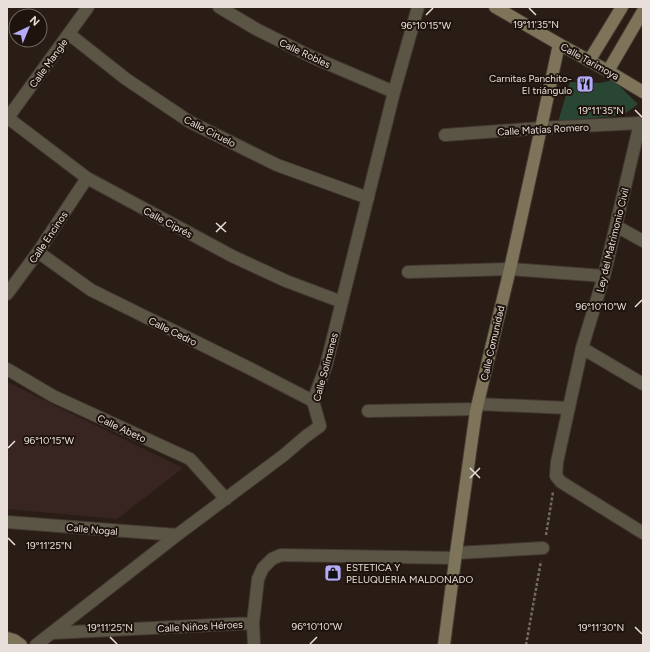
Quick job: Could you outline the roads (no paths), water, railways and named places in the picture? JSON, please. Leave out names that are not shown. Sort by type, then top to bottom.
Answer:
[{"type":"street","name":"Calle Mangle","points":[[8,119],[88,7]]},
{"type":"street","name":"Calle Robles","points":[[219,7],[256,29],[312,58],[394,92]]},
{"type":"street","name":"Calle Solimanes","points":[[36,645],[177,535],[284,455],[305,436],[320,426],[313,402],[326,366],[394,92],[418,7]]},
{"type":"street","name":"Calle Tarimoya","points":[[495,7],[643,92]]},
{"type":"street","points":[[589,61],[622,7]]},
{"type":"street","points":[[608,71],[643,11]]},
{"type":"street","name":"Calle Ciruelo","points":[[69,34],[126,79],[190,122],[277,165],[368,198]]},
{"type":"street","name":"Calle Comunidad","points":[[444,645],[477,407],[510,269],[559,44]]},
{"type":"street","name":"Calle Ciprés","points":[[8,119],[87,178],[232,256],[286,281],[342,302]]},
{"type":"street","name":"Calle Matías Romero","points":[[445,135],[642,123]]},
{"type":"street","name":"Ley del Matrimonio Civil","points":[[642,123],[604,276],[582,348],[557,462],[556,476],[561,482],[643,533]]},
{"type":"street","name":"Calle Encinos","points":[[7,294],[38,252],[87,178]]},
{"type":"street","points":[[616,226],[643,241]]},
{"type":"street","name":"Calle Cedro","points":[[38,252],[91,290],[251,369],[313,402]]},
{"type":"street","points":[[408,272],[510,269],[604,276]]},
{"type":"street","points":[[582,348],[643,384]]},
{"type":"street","name":"Calle Abeto","points":[[7,369],[53,396],[190,459],[226,499]]},
{"type":"street","points":[[368,411],[477,407],[569,408]]},
{"type":"street","name":"Calle Nogal","points":[[7,522],[177,535]]},
{"type":"street","points":[[254,645],[252,624],[258,579],[263,568],[272,559],[281,554],[456,555],[544,548]]},
{"type":"street","name":"Calle Niños Héroes","points":[[52,633],[252,624]]},
{"type":"street","points":[[7,638],[14,640],[21,645]]},
{"type":"place","name":"Carnitas Panchito- El triángulo","points":[[585,84]]},
{"type":"place","name":"ESTETICA Y PELUQUERIA MALDONADO","points":[[333,573]]}]
